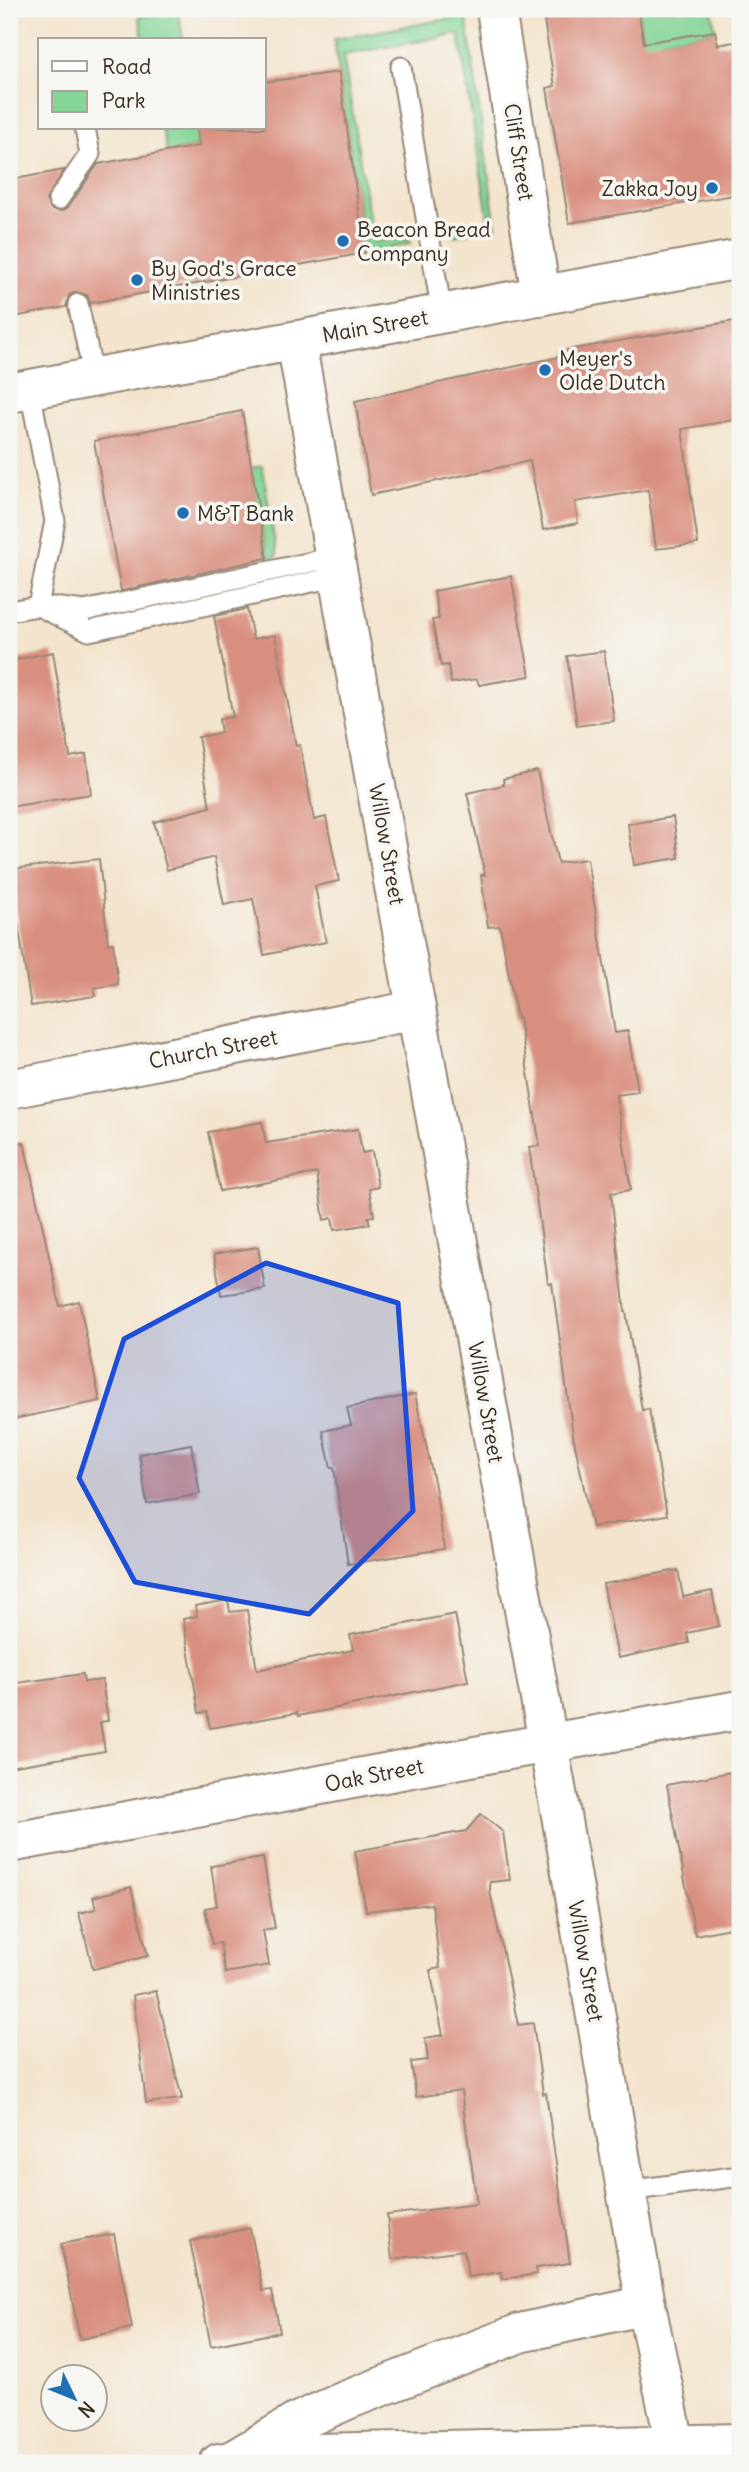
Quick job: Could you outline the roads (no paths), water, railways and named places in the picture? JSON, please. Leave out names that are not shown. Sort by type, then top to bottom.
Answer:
[{"type":"street","name":"Cliff Street","points":[[496,9],[541,296]]},
{"type":"street","name":"Main Street","points":[[19,392],[740,259]]},
{"type":"street","name":"Willow Street","points":[[296,341],[561,1815],[625,2191],[678,2454]]},
{"type":"street","name":"Church Street","points":[[9,1089],[416,1010]]},
{"type":"street","name":"Oak Street","points":[[9,1843],[497,1752],[740,1710]]},
{"type":"street","points":[[225,2462],[322,2411],[520,2333],[646,2305]]},
{"type":"street","points":[[225,2462],[272,2454],[678,2454],[740,2443]]},
{"type":"lane","points":[[401,67],[442,314]]},
{"type":"lane","points":[[58,200],[90,154],[85,130]]},
{"type":"lane","points":[[78,304],[94,378]]},
{"type":"lane","points":[[19,392],[55,521],[38,606]]},
{"type":"lane","points":[[9,611],[38,606],[84,611],[337,566]]},
{"type":"lane","points":[[625,2191],[740,2176]]},
{"type":"place","name":"Zakka Joy","points":[[712,188]]},
{"type":"place","name":"Beacon Bread Company","points":[[343,241]]},
{"type":"place","name":"By God's Grace Ministries","points":[[137,280]]},
{"type":"place","name":"Meyer's Olde Dutch","points":[[545,370]]},
{"type":"place","name":"M&T Bank","points":[[183,513]]}]
